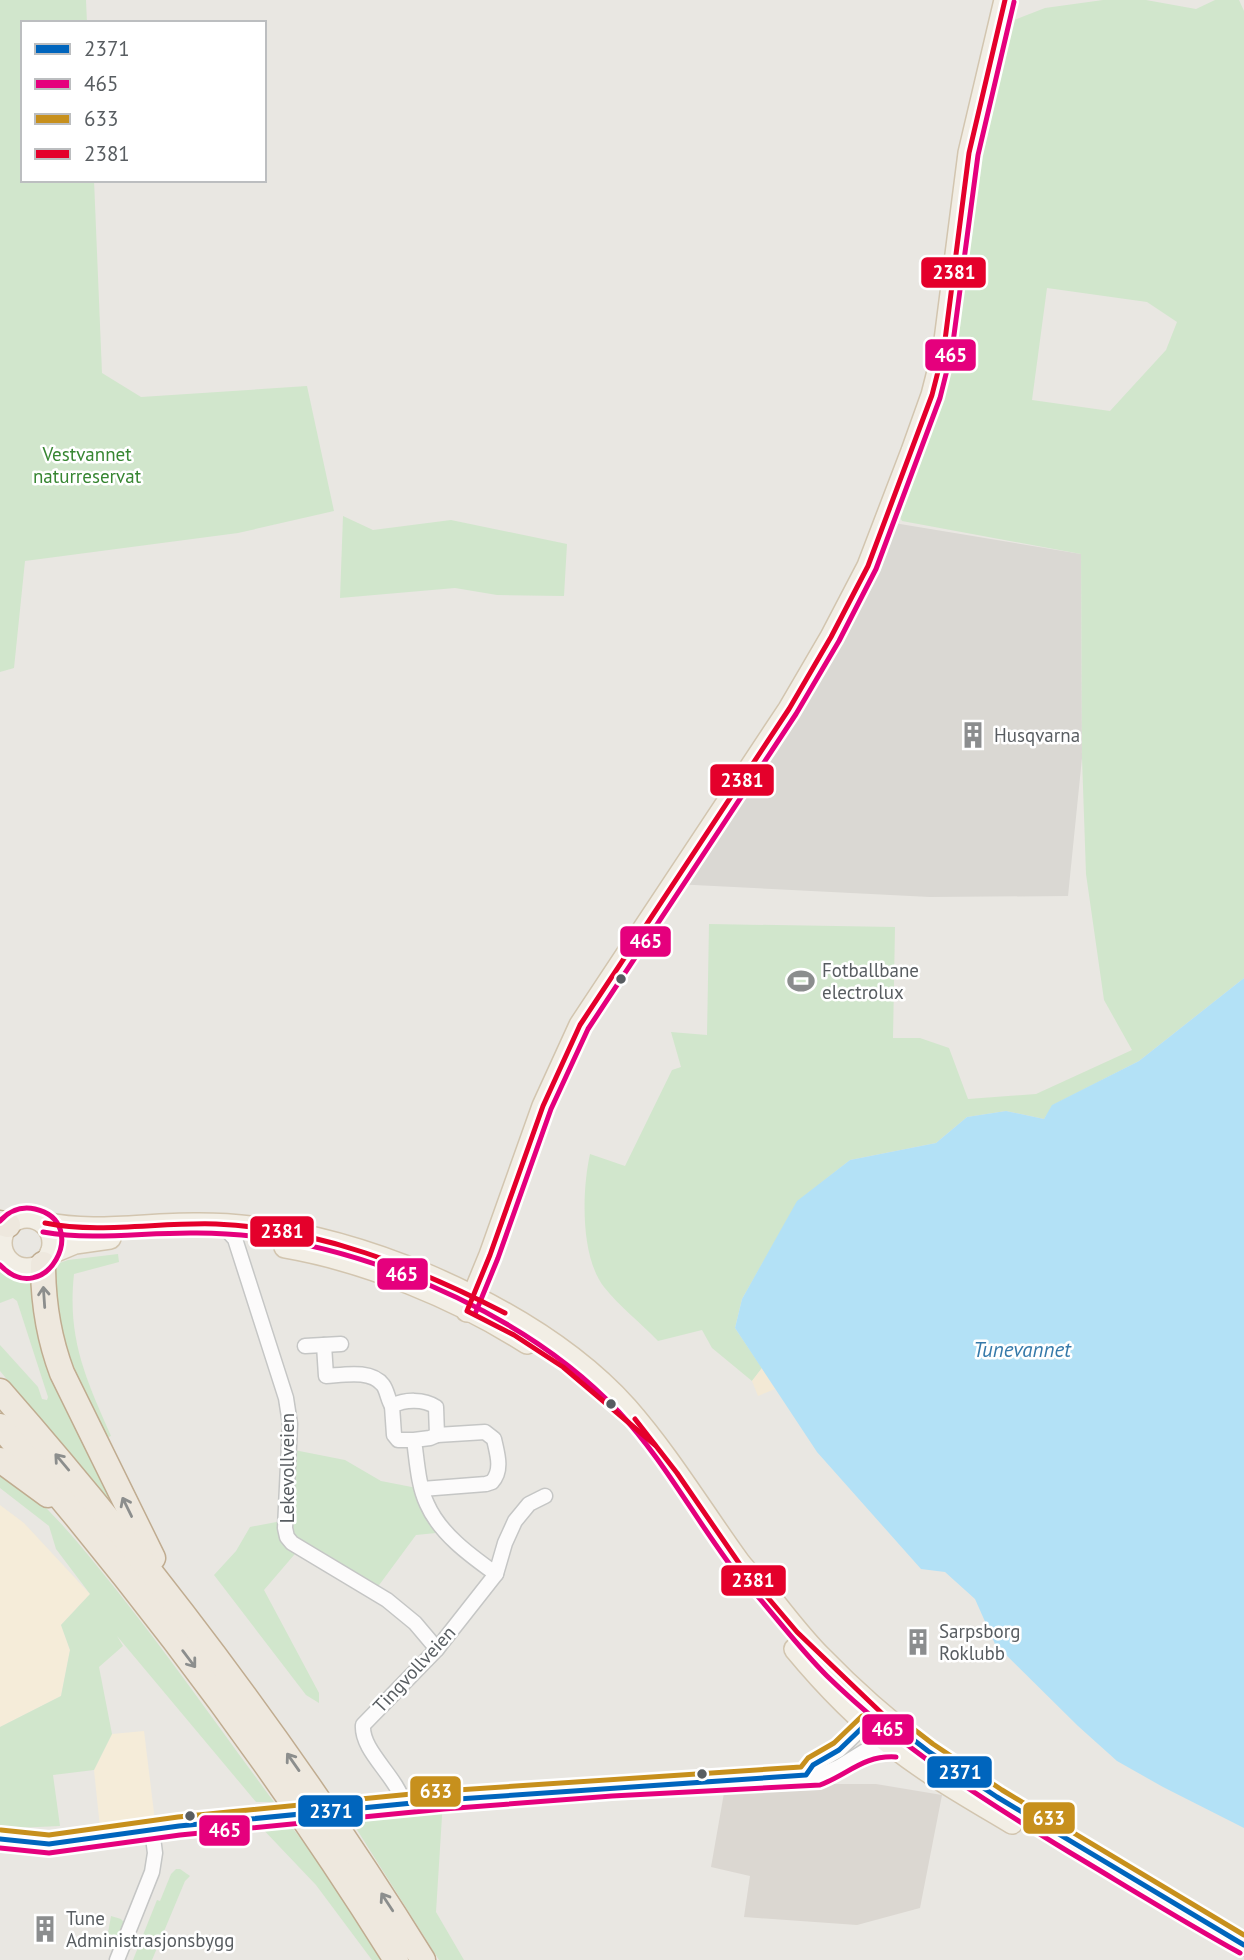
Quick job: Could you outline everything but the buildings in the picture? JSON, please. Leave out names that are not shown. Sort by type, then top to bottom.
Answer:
[{"type":"highway","points":[[47,1259],[45,1313],[62,1373],[167,1591]]},
{"type":"highway","points":[[0,1391],[167,1591],[300,1773],[423,1960]]},
{"type":"highway","points":[[0,1426],[78,1517],[148,1605],[250,1741],[396,1960]]},
{"type":"highway","points":[[0,1460],[78,1517]]},
{"type":"main road","points":[[470,1304],[543,1106],[580,1025],[789,709],[868,566],[920,429],[944,348],[969,153],[1005,0]]},
{"type":"main road","points":[[228,1232],[61,1227],[30,1217],[15,1220],[2,1234],[6,1265],[25,1269],[34,1268],[75,1243],[100,1239],[184,1236],[228,1232],[252,1227],[323,1241],[374,1255],[426,1274],[470,1304],[504,1312],[571,1358],[625,1406],[684,1483],[741,1566],[797,1632],[893,1724],[997,1797],[1244,1945]]},
{"type":"main road","points":[[45,1223],[53,1237],[47,1259]]},
{"type":"main road","points":[[741,1566],[752,1590],[787,1639],[822,1680],[866,1724],[896,1748],[965,1796],[1242,1960]]},
{"type":"street","name":"Lekevollveien","points":[[228,1232],[286,1398],[290,1424],[285,1528],[287,1537],[292,1544],[387,1600],[415,1623],[437,1649]]},
{"type":"street","points":[[305,1346],[341,1344]]},
{"type":"street","points":[[324,1345],[326,1376],[361,1374],[373,1377],[383,1385],[392,1406],[394,1434],[398,1440],[430,1438],[437,1434],[485,1432],[494,1438],[498,1474],[492,1482],[422,1489]]},
{"type":"street","points":[[392,1406],[400,1402],[428,1401],[436,1407],[437,1434]]},
{"type":"street","points":[[414,1440],[422,1489],[428,1506],[446,1532],[469,1555],[496,1574]]},
{"type":"street","name":"Tingvollveien","points":[[404,1804],[402,1795],[386,1768],[365,1743],[363,1725],[437,1649],[496,1574],[515,1521],[529,1504],[545,1496]]},
{"type":"street","points":[[806,1774],[813,1765],[832,1755],[866,1724],[893,1724]]},
{"type":"street","points":[[0,1839],[49,1843],[404,1804],[611,1787],[742,1781],[806,1774],[819,1776],[865,1751],[878,1747],[896,1748]]},
{"type":"street","points":[[117,1960],[152,1872],[155,1853],[152,1830]]},
{"type":"shaded area","points":[[894,523],[1081,554],[1082,758],[1068,896],[930,897],[674,884],[833,657]]},
{"type":"shaded area","points":[[0,1505],[24,1523],[90,1594],[61,1625],[70,1650],[61,1696],[0,1727]]},
{"type":"shaded area","points":[[144,1731],[156,1829],[101,1837],[94,1770],[112,1734]]},
{"type":"shaded area","points":[[789,1777],[810,1784],[876,1784],[942,1795],[920,1908],[857,1925],[744,1917],[750,1876],[711,1867],[724,1793],[722,1782]]},
{"type":"green space","name":"Vestvannet naturreservat","points":[[0,0],[86,0],[87,21],[21,21],[21,182],[94,182],[102,373],[141,397],[307,386],[334,511],[238,533],[25,561],[14,668],[0,672]]},
{"type":"green space","points":[[1103,0],[1146,0],[1196,9],[1215,0],[1239,0],[1244,11],[1244,978],[1139,1061],[1053,1105],[1044,1119],[1006,1111],[967,1117],[936,1143],[850,1160],[798,1201],[742,1299],[735,1328],[762,1368],[752,1381],[712,1348],[702,1330],[658,1341],[616,1301],[596,1274],[585,1222],[585,1186],[590,1154],[625,1166],[672,1070],[681,1067],[671,1032],[707,1035],[709,924],[895,927],[893,1038],[920,1038],[949,1048],[968,1099],[1036,1094],[1132,1050],[1104,1000],[1086,874],[1082,758],[1081,554],[902,521],[899,515],[940,398],[944,348],[999,26],[1045,8]],"holes":[[[1047,288],[1147,302],[1177,322],[1166,350],[1110,411],[1032,400]]]},
{"type":"green space","points":[[343,516],[373,530],[451,520],[567,544],[564,596],[497,595],[455,588],[340,598]]},
{"type":"green space","points":[[118,1254],[119,1262],[74,1274],[73,1319],[80,1358],[111,1436],[101,1440],[58,1340],[54,1265],[68,1260]]},
{"type":"green space","points":[[0,1272],[34,1275],[128,1524],[0,1371],[0,1345],[38,1387],[42,1399],[47,1400],[17,1301],[13,1298],[0,1303]]},
{"type":"green space","points":[[289,1449],[345,1460],[381,1481],[422,1489],[446,1532],[416,1535],[374,1592],[300,1548],[264,1590],[319,1693],[319,1703],[306,1695],[214,1575],[236,1551],[250,1527],[287,1520]]},
{"type":"green space","points":[[0,1468],[33,1495],[91,1558],[274,1802],[256,1802],[117,1636],[123,1646],[99,1667],[112,1734],[94,1770],[53,1775],[60,1826],[0,1826],[0,1727],[61,1696],[70,1650],[61,1625],[90,1594],[56,1549],[49,1526],[0,1488]]},
{"type":"green space","points":[[443,1800],[436,1912],[464,1960],[439,1960],[349,1817],[371,1807]]},
{"type":"green space","points":[[288,1822],[327,1873],[383,1960],[372,1960],[316,1885],[259,1825]]},
{"type":"green space","points":[[176,1869],[190,1876],[185,1881],[152,1960],[133,1960],[157,1900],[160,1901],[171,1874]]},
{"type":"green space","points":[[111,1916],[121,1919],[126,1925],[117,1947],[106,1944]]},
{"type":"sand","points":[[762,1368],[775,1389],[758,1396],[752,1381]]},
{"type":"water","name":"Tunevannet","points":[[1244,978],[1244,1828],[1117,1761],[1078,1726],[995,1644],[975,1599],[945,1572],[921,1569],[817,1452],[735,1328],[742,1299],[797,1201],[850,1160],[936,1143],[967,1117],[1006,1111],[1044,1119],[1052,1105],[1139,1061]]},
{"type":"transit line","name":"2381","points":[[655,1445],[563,1367],[514,1335],[467,1311],[543,1106],[580,1025],[789,709],[868,566],[932,395],[944,348],[969,153],[1005,0]]},
{"type":"transit line","name":"465","points":[[475,1314],[551,1109],[588,1029],[796,714],[839,641],[876,569],[940,398],[952,350],[978,155],[1014,2]]},
{"type":"transit line","name":"465","points":[[0,1221],[16,1210],[35,1209],[52,1217],[60,1230],[61,1245],[56,1260],[46,1271],[33,1278],[17,1277],[0,1265]]},
{"type":"transit line","name":"2381","points":[[45,1223],[87,1228],[216,1224],[291,1233],[365,1253],[401,1266],[505,1313]]},
{"type":"transit line","name":"465","points":[[43,1232],[101,1236],[223,1234],[274,1239],[324,1249],[427,1284],[516,1330],[570,1367],[619,1412],[663,1467],[731,1566],[810,1658],[855,1702],[913,1749],[974,1792],[1069,1852],[1240,1953]]},
{"type":"transit line","name":"2381","points":[[635,1419],[677,1473],[741,1566],[797,1632],[893,1724]]},
{"type":"transit line","name":"633","points":[[1,1830],[49,1835],[178,1817],[442,1791],[801,1767],[808,1758],[834,1743],[862,1716],[898,1717],[1002,1790],[1244,1935]]},
{"type":"transit line","name":"2371","points":[[0,1839],[49,1844],[179,1826],[443,1800],[806,1775],[813,1765],[839,1750],[866,1724],[893,1724],[997,1797],[1244,1945]]},
{"type":"transit line","name":"465","points":[[0,1848],[49,1853],[180,1835],[444,1809],[612,1796],[820,1785],[865,1762],[896,1757]]},
{"type":"place","name":"Husqvarna","points":[[973,735]]},
{"type":"place","name":"Fotballbane electrolux","points":[[801,981]]},
{"type":"place","name":"Sarpsborg Roklubb","points":[[918,1642]]},
{"type":"place","name":"Tune Administrasjonsbygg","points":[[45,1929]]}]
